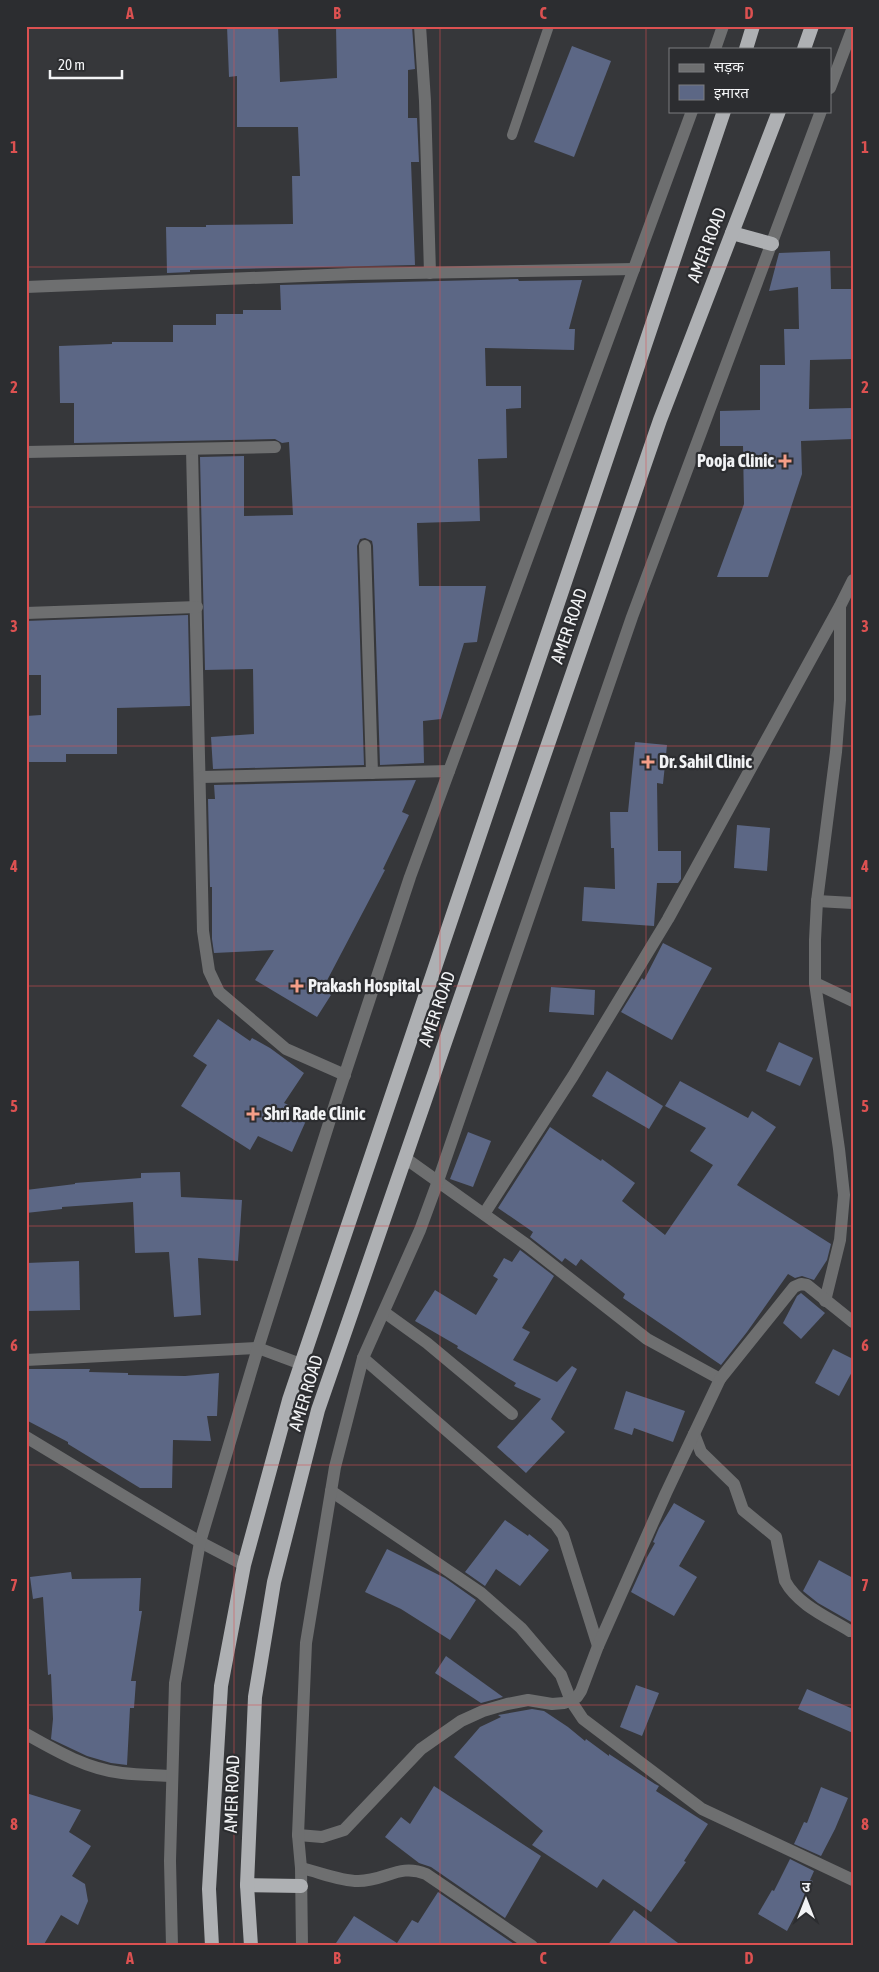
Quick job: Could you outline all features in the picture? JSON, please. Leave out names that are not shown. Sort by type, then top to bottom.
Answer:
[{"type":"highway","points":[[746,48],[753,26]]},
{"type":"highway","points":[[804,48],[812,26]]},
{"type":"highway","name":"AMER ROAD","points":[[212,1946],[209,1889],[221,1686],[244,1565],[289,1400],[724,112]]},
{"type":"highway","name":"AMER ROAD","points":[[251,1946],[247,1885],[255,1697],[274,1582],[318,1410],[660,420],[780,112]]},
{"type":"highway","points":[[732,233],[772,244]]},
{"type":"highway","points":[[247,1885],[301,1886]]},
{"type":"street","points":[[420,26],[425,101],[430,273]]},
{"type":"street","points":[[715,48],[723,26]]},
{"type":"street","points":[[832,83],[853,27]]},
{"type":"street","points":[[172,1946],[170,1861],[175,1683],[200,1542],[258,1348],[410,877],[692,112]]},
{"type":"street","points":[[302,1946],[301,1868],[298,1835],[306,1643],[335,1467],[363,1358],[420,1230],[438,1181],[632,617],[821,112]]},
{"type":"street","points":[[26,287],[163,280],[634,269]]},
{"type":"street","points":[[26,452],[275,447]]},
{"type":"street","points":[[192,449],[201,777],[203,931],[210,970],[219,992],[286,1049],[345,1075]]},
{"type":"street","points":[[365,546],[372,773]]},
{"type":"street","points":[[484,1214],[573,1076],[668,919],[853,580]]},
{"type":"street","points":[[826,1301],[840,1240],[844,1195],[815,983],[817,901],[836,752],[840,700],[840,606]]},
{"type":"street","points":[[26,613],[197,607]]},
{"type":"street","points":[[201,777],[449,771]]},
{"type":"street","points":[[817,901],[853,903]]},
{"type":"street","points":[[815,983],[853,1001]]},
{"type":"street","points":[[405,1158],[484,1214],[647,1340],[720,1379]]},
{"type":"street","points":[[298,1835],[322,1837],[344,1830],[421,1749],[432,1739],[461,1721],[507,1704],[528,1700],[552,1704],[571,1701],[581,1692],[598,1646],[720,1379],[794,1287],[800,1284],[807,1285],[853,1322]]},
{"type":"street","points":[[384,1312],[427,1343],[512,1414]]},
{"type":"street","points":[[26,1360],[258,1348],[301,1364]]},
{"type":"street","points":[[363,1358],[556,1524],[563,1536],[598,1646]]},
{"type":"street","points":[[694,1434],[701,1452],[734,1484],[743,1510],[776,1537],[785,1581],[788,1587],[801,1601],[850,1631]]},
{"type":"street","points":[[26,1437],[200,1542],[244,1565]]},
{"type":"street","points":[[331,1492],[481,1593],[521,1628],[561,1675],[571,1701],[583,1719],[702,1809],[853,1880]]},
{"type":"street","points":[[26,1733],[70,1758],[96,1768],[121,1773],[172,1776]]},
{"type":"street","points":[[301,1868],[358,1881],[379,1879],[403,1870],[414,1869],[426,1874],[532,1946]]},
{"type":"lane","points":[[512,135],[549,26]]},
{"type":"building","points":[[227,26],[278,26],[280,82],[337,78],[336,26],[412,26],[415,69],[408,70],[408,118],[417,118],[419,162],[411,162],[415,265],[190,270],[190,272],[167,273],[166,227],[293,224],[292,176],[300,176],[298,127],[237,127],[237,76],[229,77]]},
{"type":"building","points":[[572,46],[611,61],[574,157],[534,142]]},
{"type":"building","points":[[830,251],[831,289],[853,289],[853,359],[810,360],[809,409],[853,408],[853,439],[801,441],[802,474],[768,577],[717,577],[744,504],[743,446],[720,446],[720,411],[760,410],[760,365],[785,365],[784,329],[799,329],[798,287],[769,291],[779,253]]},
{"type":"building","points":[[518,279],[519,281],[582,280],[569,329],[575,329],[574,350],[485,348],[486,386],[521,386],[521,408],[506,409],[507,458],[478,459],[480,521],[417,523],[419,586],[486,586],[477,642],[464,643],[441,719],[423,721],[424,763],[380,765],[373,546],[372,541],[365,538],[360,539],[357,546],[364,765],[213,769],[211,737],[254,734],[253,669],[205,670],[200,457],[244,456],[244,516],[293,515],[289,442],[282,443],[275,439],[74,443],[74,403],[60,403],[59,346],[112,344],[112,342],[173,342],[173,325],[216,325],[216,314],[243,314],[243,310],[281,310],[280,285]]},
{"type":"building","points":[[188,615],[190,706],[117,708],[117,754],[66,754],[66,762],[26,762],[26,716],[41,715],[41,675],[26,675],[26,621]]},
{"type":"building","points":[[635,742],[667,745],[663,784],[657,783],[658,851],[681,851],[681,879],[678,883],[657,883],[654,926],[582,921],[584,887],[615,889],[614,848],[611,848],[610,812],[628,812]]},
{"type":"building","points":[[416,780],[402,812],[409,815],[383,869],[385,870],[322,990],[331,995],[317,1017],[255,980],[274,950],[214,953],[208,799],[215,799],[214,785]]},
{"type":"building","points":[[737,825],[770,828],[767,871],[734,868]]},
{"type":"building","points":[[663,943],[712,968],[672,1040],[621,1012],[642,978],[644,980]]},
{"type":"building","points":[[551,987],[595,990],[594,1015],[549,1012]]},
{"type":"building","points":[[218,1019],[250,1041],[252,1038],[270,1048],[304,1073],[284,1103],[309,1114],[292,1152],[258,1136],[250,1150],[181,1106],[207,1065],[193,1056]]},
{"type":"building","points":[[779,1042],[813,1058],[800,1086],[766,1071]]},
{"type":"building","points":[[607,1071],[663,1106],[649,1129],[592,1096]]},
{"type":"building","points":[[680,1081],[748,1118],[752,1111],[776,1127],[737,1185],[831,1244],[827,1260],[814,1280],[802,1276],[795,1278],[788,1274],[721,1365],[623,1298],[625,1294],[581,1259],[576,1266],[565,1258],[562,1262],[530,1237],[533,1232],[498,1208],[550,1127],[601,1161],[602,1159],[635,1183],[622,1201],[665,1235],[713,1165],[690,1151],[706,1128],[665,1106]]},
{"type":"building","points":[[468,1132],[491,1141],[473,1187],[450,1179]]},
{"type":"building","points":[[180,1172],[181,1197],[242,1200],[238,1261],[198,1258],[201,1315],[174,1317],[169,1252],[135,1253],[133,1202],[62,1207],[62,1209],[26,1213],[26,1190],[75,1183],[141,1178],[141,1173]]},
{"type":"building","points":[[520,1250],[554,1276],[522,1328],[530,1332],[513,1360],[557,1382],[572,1366],[577,1369],[551,1419],[565,1432],[526,1473],[497,1447],[541,1399],[514,1386],[516,1383],[415,1321],[435,1290],[476,1315],[498,1279],[493,1276],[504,1258],[512,1262]]},
{"type":"building","points":[[79,1261],[80,1310],[26,1311],[26,1263]]},
{"type":"building","points":[[801,1293],[825,1313],[801,1339],[783,1323],[797,1296]]},
{"type":"building","points":[[833,1349],[853,1359],[853,1370],[839,1396],[815,1383]]},
{"type":"building","points":[[26,1369],[90,1369],[89,1372],[128,1373],[128,1375],[185,1376],[219,1373],[217,1416],[207,1416],[211,1441],[173,1440],[172,1488],[140,1488],[68,1444],[68,1442],[26,1420]]},
{"type":"building","points":[[626,1391],[685,1411],[673,1442],[634,1428],[632,1435],[614,1429]]},
{"type":"building","points":[[674,1503],[705,1521],[679,1566],[697,1577],[674,1616],[631,1592],[655,1543],[653,1542],[659,1528]]},
{"type":"building","points":[[505,1520],[528,1536],[529,1534],[549,1550],[520,1586],[496,1569],[485,1586],[465,1572]]},
{"type":"building","points":[[387,1549],[445,1578],[476,1600],[450,1640],[401,1609],[365,1592]]},
{"type":"building","points":[[819,1560],[853,1578],[853,1623],[818,1603],[803,1591]]},
{"type":"building","points":[[71,1572],[72,1579],[141,1578],[139,1611],[142,1611],[131,1681],[136,1681],[134,1708],[130,1708],[127,1765],[111,1763],[87,1756],[51,1739],[53,1719],[51,1674],[48,1675],[43,1597],[33,1599],[30,1577]]},
{"type":"building","points":[[446,1656],[503,1697],[481,1703],[435,1673]]},
{"type":"building","points":[[636,1685],[659,1693],[642,1736],[620,1727]]},
{"type":"building","points":[[807,1689],[853,1709],[853,1733],[798,1709]]},
{"type":"building","points":[[532,1709],[544,1711],[585,1741],[586,1739],[609,1756],[609,1754],[659,1786],[656,1791],[708,1824],[684,1861],[686,1862],[651,1912],[603,1879],[597,1888],[532,1845],[543,1831],[454,1757],[480,1727],[501,1717],[498,1715]]},
{"type":"building","points":[[434,1786],[541,1856],[505,1918],[431,1867],[419,1863],[385,1837],[401,1817],[410,1824]]},
{"type":"building","points":[[821,1787],[848,1798],[821,1856],[794,1844],[804,1822],[807,1823]]},
{"type":"building","points":[[26,1793],[81,1810],[69,1832],[91,1846],[72,1876],[85,1884],[88,1901],[78,1925],[61,1915],[43,1946],[26,1946]]},
{"type":"building","points":[[790,1859],[814,1871],[810,1880],[813,1881],[787,1931],[758,1914],[772,1890],[774,1891]]},
{"type":"building","points":[[438,1892],[517,1946],[334,1946],[354,1916],[397,1943],[412,1920],[418,1923]]},
{"type":"building","points":[[634,1910],[682,1946],[607,1946]]},
{"type":"place","name":"Pooja Clinic","points":[[785,461]]},
{"type":"place","name":"Dr. Sahil Clinic","points":[[648,762]]},
{"type":"place","name":"Prakash Hospital","points":[[297,986]]},
{"type":"place","name":"Shri Rade Clinic","points":[[253,1114]]}]
